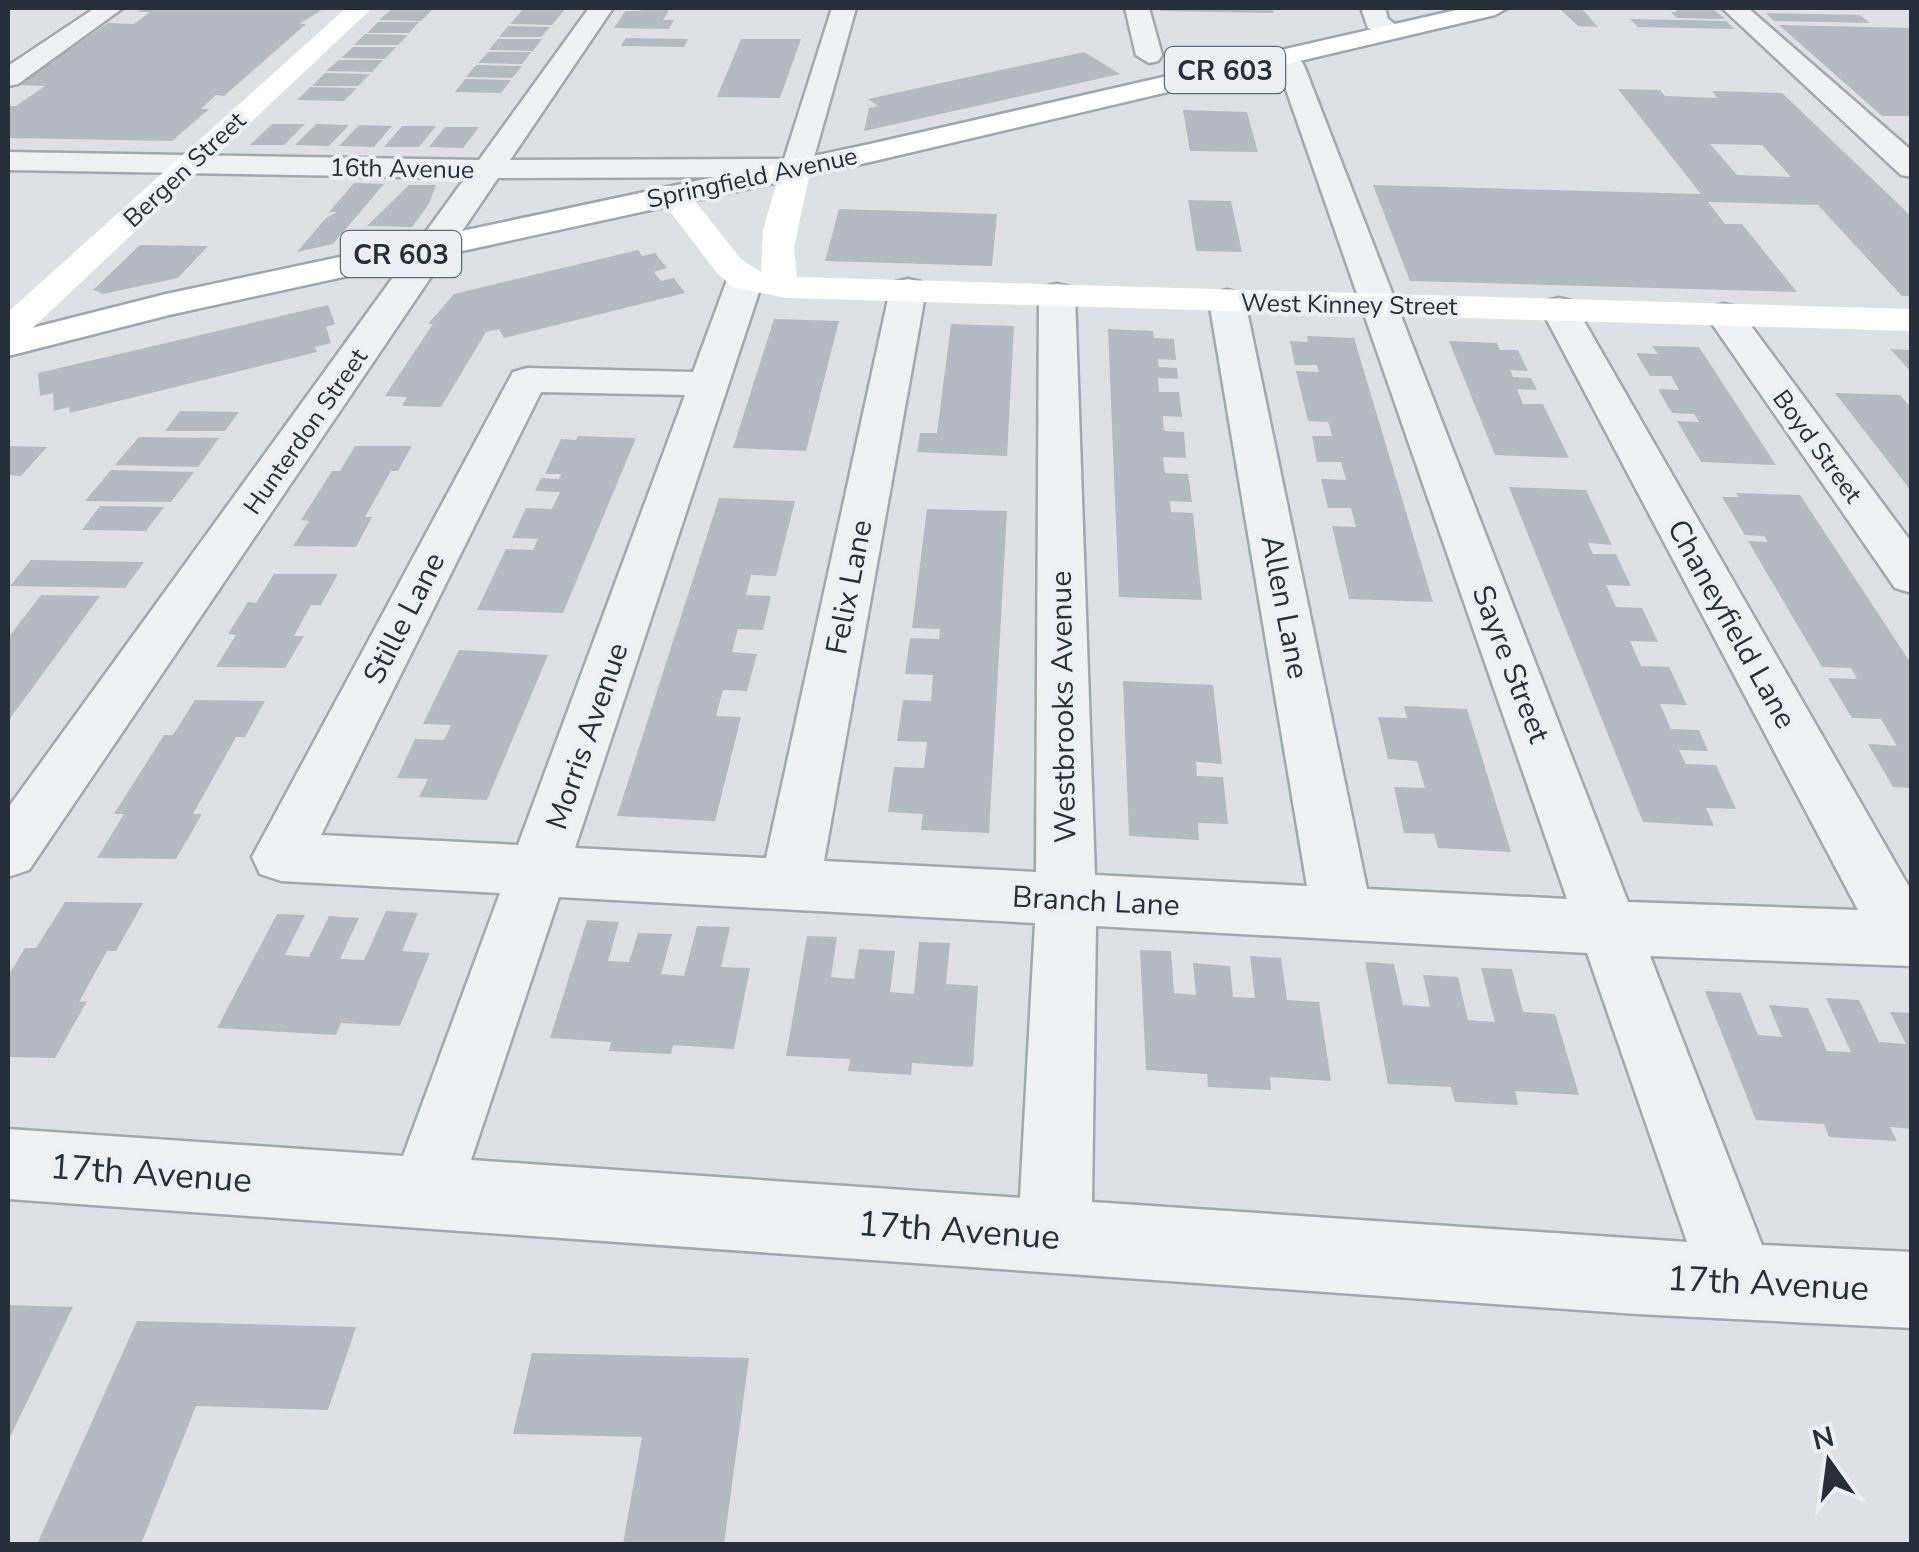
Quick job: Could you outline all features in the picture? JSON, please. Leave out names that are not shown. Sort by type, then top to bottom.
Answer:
[{"type":"main road","name":"Bergen Street","points":[[8,330],[360,8]]},
{"type":"main road","name":"Springfield Avenue","points":[[8,345],[166,305],[796,168],[1495,8]]},
{"type":"main road","name":"Morris Avenue","points":[[766,284],[778,278],[776,255],[796,168]]},
{"type":"main road","points":[[672,193],[728,266],[766,284]]},
{"type":"main road","name":"West Kinney Street","points":[[766,284],[1912,320]]},
{"type":"street","points":[[8,78],[111,8]]},
{"type":"street","name":"Hunterdon Street","points":[[8,853],[601,8]]},
{"type":"street","name":"Morris Avenue","points":[[796,168],[844,8]]},
{"type":"street","points":[[1137,8],[1149,55]]},
{"type":"street","points":[[1373,8],[1377,22],[1393,32]]},
{"type":"street","points":[[1734,8],[1912,168]]},
{"type":"street","name":"Sayre Street","points":[[1274,59],[1292,68],[1374,304],[1612,928],[1737,1279]]},
{"type":"street","name":"16th Avenue","points":[[8,160],[490,169],[796,168]]},
{"type":"street","name":"Morris Avenue","points":[[425,1192],[710,384],[766,284]]},
{"type":"street","name":"Felix Lane","points":[[790,884],[908,290]]},
{"type":"street","name":"Westbrooks Avenue","points":[[1055,1238],[1066,899],[1057,296]]},
{"type":"street","name":"Allen Lane","points":[[1227,301],[1342,914]]},
{"type":"street","name":"Chaneyfield Lane","points":[[1559,309],[1908,938]]},
{"type":"street","name":"Boyd Street","points":[[1724,315],[1912,576]]},
{"type":"street","name":"Stille Lane","points":[[282,857],[527,380],[710,384]]},
{"type":"street","name":"Branch Lane","points":[[282,857],[1612,928],[1908,938]]},
{"type":"street","name":"17th Avenue","points":[[8,1164],[1637,1277],[1912,1290]]},
{"type":"building","points":[[144,8],[325,8],[299,24],[306,24],[224,96],[216,95],[201,109],[209,109],[172,141],[8,138],[8,106],[16,106],[45,86],[17,85],[108,23],[134,24],[150,12],[138,12]]},
{"type":"building","points":[[393,8],[434,8],[421,21],[379,20]]},
{"type":"building","points":[[524,8],[566,8],[552,25],[510,24]]},
{"type":"building","points":[[670,8],[663,20],[674,20],[669,29],[614,28],[625,11]]},
{"type":"building","points":[[1159,8],[1272,8],[1274,13],[1160,11]]},
{"type":"building","points":[[1559,8],[1581,8],[1598,27],[1578,26]]},
{"type":"building","points":[[1673,8],[1712,8],[1725,19],[1677,18],[1671,12],[1678,12]]},
{"type":"building","points":[[1766,13],[1860,15],[1870,23],[1774,21]]},
{"type":"building","points":[[1630,19],[1726,21],[1734,29],[1638,27]]},
{"type":"building","points":[[378,22],[419,22],[409,33],[367,33]]},
{"type":"building","points":[[1779,25],[1912,28],[1912,116],[1882,116]]},
{"type":"building","points":[[508,26],[550,27],[541,37],[499,37]]},
{"type":"building","points":[[365,34],[408,35],[398,45],[354,45]]},
{"type":"building","points":[[626,38],[688,39],[684,47],[621,46]]},
{"type":"building","points":[[498,39],[542,39],[533,51],[489,50]]},
{"type":"building","points":[[741,39],[801,39],[780,98],[717,97]]},
{"type":"building","points":[[353,47],[396,47],[385,59],[341,58]]},
{"type":"building","points":[[488,52],[531,52],[522,64],[478,63]]},
{"type":"building","points":[[1084,52],[1120,74],[864,131],[869,108],[878,106],[868,99]]},
{"type":"building","points":[[339,60],[383,60],[372,72],[326,71]]},
{"type":"building","points":[[476,65],[522,66],[512,78],[466,77]]},
{"type":"building","points":[[325,73],[370,74],[358,86],[312,86]]},
{"type":"building","points":[[465,79],[511,80],[501,93],[455,92]]},
{"type":"building","points":[[310,87],[357,88],[344,101],[297,100]]},
{"type":"building","points":[[1618,89],[1717,98],[1712,91],[1782,93],[1912,217],[1912,296],[1902,296],[1818,205],[1708,202],[1725,224],[1742,224],[1797,292],[1410,281],[1373,185],[1701,194]],"holes":[[[1710,144],[1762,145],[1791,177],[1737,175]]]},
{"type":"building","points":[[1183,110],[1247,112],[1258,152],[1190,151]]},
{"type":"building","points":[[272,124],[305,124],[284,145],[250,145]]},
{"type":"building","points":[[316,124],[349,125],[329,146],[295,145]]},
{"type":"building","points":[[359,125],[392,126],[374,147],[339,146]]},
{"type":"building","points":[[402,126],[436,126],[419,147],[384,147]]},
{"type":"building","points":[[445,127],[479,127],[463,148],[429,147]]},
{"type":"building","points":[[354,183],[384,184],[333,244],[297,252],[326,218],[337,212],[329,212]]},
{"type":"building","points":[[409,185],[436,185],[429,204],[412,227],[367,226]]},
{"type":"building","points":[[1188,200],[1231,201],[1242,252],[1196,251]]},
{"type":"building","points":[[839,209],[997,214],[992,266],[825,261]]},
{"type":"building","points":[[140,245],[208,246],[178,278],[103,294],[93,290]]},
{"type":"building","points":[[638,250],[642,256],[655,253],[667,268],[654,272],[661,281],[674,278],[685,293],[504,338],[499,329],[486,332],[441,407],[402,406],[407,397],[385,396],[433,324],[428,324],[454,294]]},
{"type":"building","points":[[328,305],[335,324],[326,327],[331,343],[315,347],[317,352],[70,413],[69,407],[54,411],[53,393],[40,396],[38,373]]},
{"type":"building","points":[[774,319],[839,321],[806,451],[733,448]]},
{"type":"building","points":[[951,324],[1014,326],[1007,456],[917,452],[920,433],[937,433]]},
{"type":"building","points":[[1108,329],[1153,331],[1154,338],[1174,339],[1176,360],[1158,359],[1159,367],[1177,368],[1178,379],[1158,378],[1159,392],[1179,392],[1182,417],[1163,416],[1164,431],[1184,432],[1186,458],[1163,457],[1165,473],[1188,474],[1192,502],[1170,501],[1171,512],[1193,513],[1202,600],[1119,597]]},
{"type":"building","points":[[1307,336],[1354,338],[1433,602],[1349,599],[1332,526],[1356,527],[1351,508],[1328,508],[1321,479],[1346,480],[1341,462],[1317,462],[1312,436],[1332,436],[1328,422],[1308,421],[1296,371],[1319,372],[1317,365],[1295,365],[1290,341],[1308,342]]},
{"type":"building","points":[[1449,341],[1497,343],[1500,350],[1518,350],[1528,371],[1510,370],[1513,377],[1531,378],[1537,390],[1517,389],[1523,404],[1543,404],[1569,458],[1495,455]]},
{"type":"building","points":[[1652,346],[1699,347],[1776,465],[1701,462],[1677,421],[1699,422],[1694,414],[1672,413],[1658,389],[1679,390],[1671,376],[1650,376],[1636,353],[1658,354]]},
{"type":"building","points":[[1890,349],[1912,350],[1912,373]]},
{"type":"building","points":[[1835,393],[1900,395],[1912,409],[1912,492]]},
{"type":"building","points":[[180,411],[239,412],[225,431],[165,431]]},
{"type":"building","points":[[578,436],[636,438],[563,613],[477,610],[506,549],[533,550],[538,539],[512,538],[526,508],[552,509],[560,492],[535,491],[541,478],[559,479],[561,474],[545,474],[561,439],[576,440]]},
{"type":"building","points":[[139,437],[219,438],[198,467],[115,465]]},
{"type":"building","points":[[8,446],[47,447],[21,476],[8,475]]},
{"type":"building","points":[[355,446],[412,446],[398,471],[391,471],[365,517],[372,517],[356,547],[293,546],[309,521],[301,520],[332,471],[340,471]]},
{"type":"building","points":[[111,470],[194,472],[171,502],[85,501]]},
{"type":"building","points":[[1509,487],[1586,490],[1612,545],[1588,543],[1593,554],[1616,554],[1631,586],[1606,585],[1616,607],[1642,608],[1658,642],[1630,641],[1641,666],[1669,667],[1687,705],[1660,704],[1671,729],[1699,730],[1708,751],[1679,750],[1686,764],[1716,765],[1736,809],[1706,808],[1714,826],[1643,822]]},
{"type":"building","points":[[1736,493],[1800,495],[1912,665],[1912,788],[1893,787],[1868,744],[1897,746],[1881,719],[1852,718],[1828,678],[1857,679],[1851,668],[1822,667],[1748,541],[1768,542],[1764,536],[1745,535],[1722,497],[1739,497]]},
{"type":"building","points":[[719,498],[795,501],[776,576],[751,575],[746,595],[771,596],[763,630],[738,629],[732,652],[757,654],[747,691],[723,690],[716,716],[741,717],[715,821],[617,816]]},
{"type":"building","points":[[100,506],[164,507],[146,531],[82,530]]},
{"type":"building","points":[[927,509],[1007,511],[989,833],[921,830],[923,814],[888,812],[894,767],[924,768],[927,742],[897,741],[903,700],[931,701],[933,675],[905,674],[910,638],[939,639],[940,629],[912,628]]},
{"type":"building","points":[[31,560],[144,562],[125,588],[10,586]]},
{"type":"building","points":[[274,574],[338,574],[321,605],[311,605],[294,636],[304,636],[285,668],[216,667],[236,635],[228,634],[248,602],[256,603]]},
{"type":"building","points":[[41,595],[100,596],[8,721],[8,638]]},
{"type":"building","points":[[459,650],[548,655],[487,800],[419,797],[428,779],[397,778],[415,739],[444,740],[451,725],[423,724]]},
{"type":"building","points":[[1123,681],[1213,685],[1222,764],[1196,762],[1197,776],[1223,777],[1228,824],[1198,823],[1199,840],[1129,836]]},
{"type":"building","points":[[195,700],[265,701],[245,737],[236,737],[193,814],[202,814],[176,859],[97,858],[124,814],[114,814],[164,735],[173,735]]},
{"type":"building","points":[[1404,706],[1467,709],[1511,852],[1438,848],[1434,834],[1404,833],[1394,787],[1425,788],[1417,761],[1388,759],[1378,717],[1407,718]]},
{"type":"building","points":[[65,902],[143,903],[116,951],[107,951],[79,1002],[87,1001],[55,1058],[8,1057],[8,976],[25,948],[36,948]]},
{"type":"building","points":[[386,911],[418,913],[402,951],[430,953],[400,1026],[341,1023],[336,1035],[217,1028],[277,914],[305,915],[285,955],[309,957],[329,916],[359,918],[340,959],[364,960]]},
{"type":"building","points":[[587,920],[619,922],[608,961],[629,962],[638,933],[672,934],[661,974],[684,976],[697,926],[730,927],[721,967],[750,968],[734,1049],[673,1045],[671,1054],[609,1051],[611,1042],[550,1038]]},
{"type":"building","points":[[807,936],[837,937],[831,977],[854,979],[859,949],[895,951],[890,992],[914,994],[919,942],[950,943],[946,984],[978,986],[973,1067],[912,1063],[911,1075],[848,1071],[850,1059],[786,1056]]},
{"type":"building","points":[[1140,950],[1171,951],[1174,993],[1196,995],[1193,963],[1230,966],[1233,997],[1255,998],[1250,956],[1281,958],[1287,1000],[1319,1002],[1331,1081],[1270,1077],[1271,1090],[1208,1087],[1207,1074],[1146,1070]]},
{"type":"building","points":[[1365,962],[1394,964],[1403,1005],[1430,1007],[1423,975],[1458,977],[1468,1020],[1495,1022],[1481,968],[1512,969],[1523,1012],[1555,1014],[1579,1095],[1515,1091],[1518,1105],[1455,1102],[1451,1087],[1388,1084]]},
{"type":"building","points":[[1705,991],[1741,993],[1758,1035],[1782,1037],[1769,1005],[1808,1008],[1827,1051],[1851,1052],[1826,998],[1859,1000],[1879,1042],[1906,1044],[1890,1012],[1912,1013],[1912,1129],[1890,1127],[1897,1141],[1829,1137],[1824,1124],[1756,1120]]},
{"type":"building","points":[[8,1305],[73,1307],[8,1441]]},
{"type":"building","points":[[137,1321],[356,1327],[328,1410],[196,1406],[141,1544],[37,1544]]},
{"type":"building","points":[[532,1353],[749,1358],[724,1544],[623,1544],[642,1437],[513,1434]]}]
